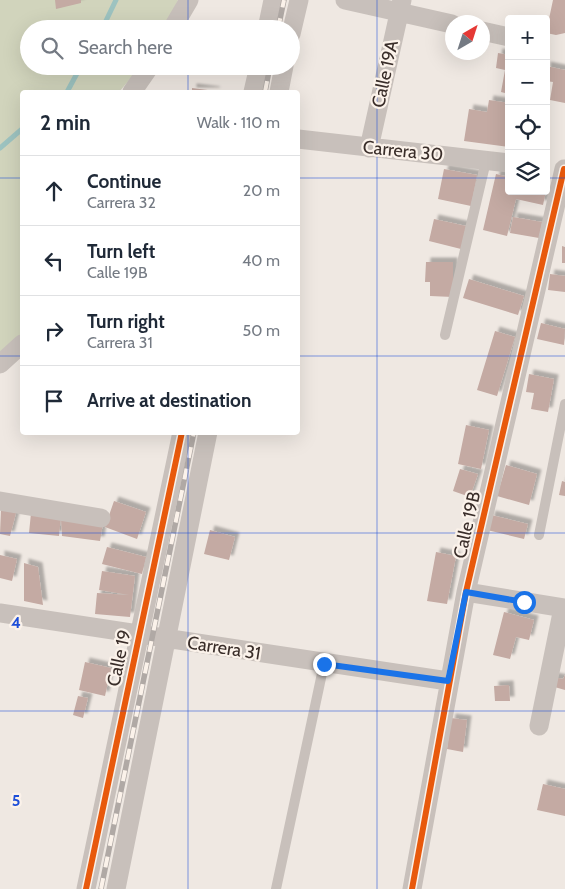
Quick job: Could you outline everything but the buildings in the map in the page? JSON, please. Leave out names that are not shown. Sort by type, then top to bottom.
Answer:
[{"type":"street","points":[[177,20],[189,0]]},
{"type":"street","points":[[268,20],[272,0]]},
{"type":"street","points":[[294,20],[298,0]]},
{"type":"street","points":[[345,0],[400,6],[445,22]]},
{"type":"street","name":"Calle 19A","points":[[369,148],[400,6]]},
{"type":"street","points":[[490,33],[505,36]]},
{"type":"street","points":[[133,90],[144,75]]},
{"type":"street","points":[[253,90],[257,75]]},
{"type":"street","points":[[278,90],[282,75]]},
{"type":"street","name":"Carrera 30","points":[[300,139],[505,162]]},
{"type":"street","name":"Calle 19B","points":[[412,889],[448,681],[466,592],[558,169]]},
{"type":"street","points":[[0,364],[20,346]]},
{"type":"street","name":"Calle 19","points":[[86,889],[181,435]]},
{"type":"street","points":[[116,889],[207,435]]},
{"type":"street","points":[[0,501],[101,518]]},
{"type":"street","points":[[466,592],[564,608],[539,726]]},
{"type":"street","name":"Carrera 31","points":[[0,613],[324,664],[448,681]]},
{"type":"lane","points":[[445,335],[486,160]]},
{"type":"lane","points":[[539,535],[565,404]]},
{"type":"lane","points":[[276,889],[324,664]]},
{"type":"green space","points":[[0,0],[178,0],[169,20],[20,20],[20,75],[133,75],[121,90],[20,90],[20,338],[0,355]]},
{"type":"waterway","points":[[106,20],[116,0]]},
{"type":"waterway","points":[[68,90],[76,75]]},
{"type":"waterway","points":[[0,148],[20,131]]},
{"type":"railway","points":[[280,20],[284,0]]},
{"type":"railway","points":[[265,90],[268,75]]},
{"type":"railway","points":[[101,889],[193,435]]},
{"type":"cycle path","points":[[412,889],[466,592],[564,169]]},
{"type":"cycle path","points":[[86,889],[181,435]]},
{"type":"route","points":[[324,664],[448,681],[466,592],[524,602]]}]
